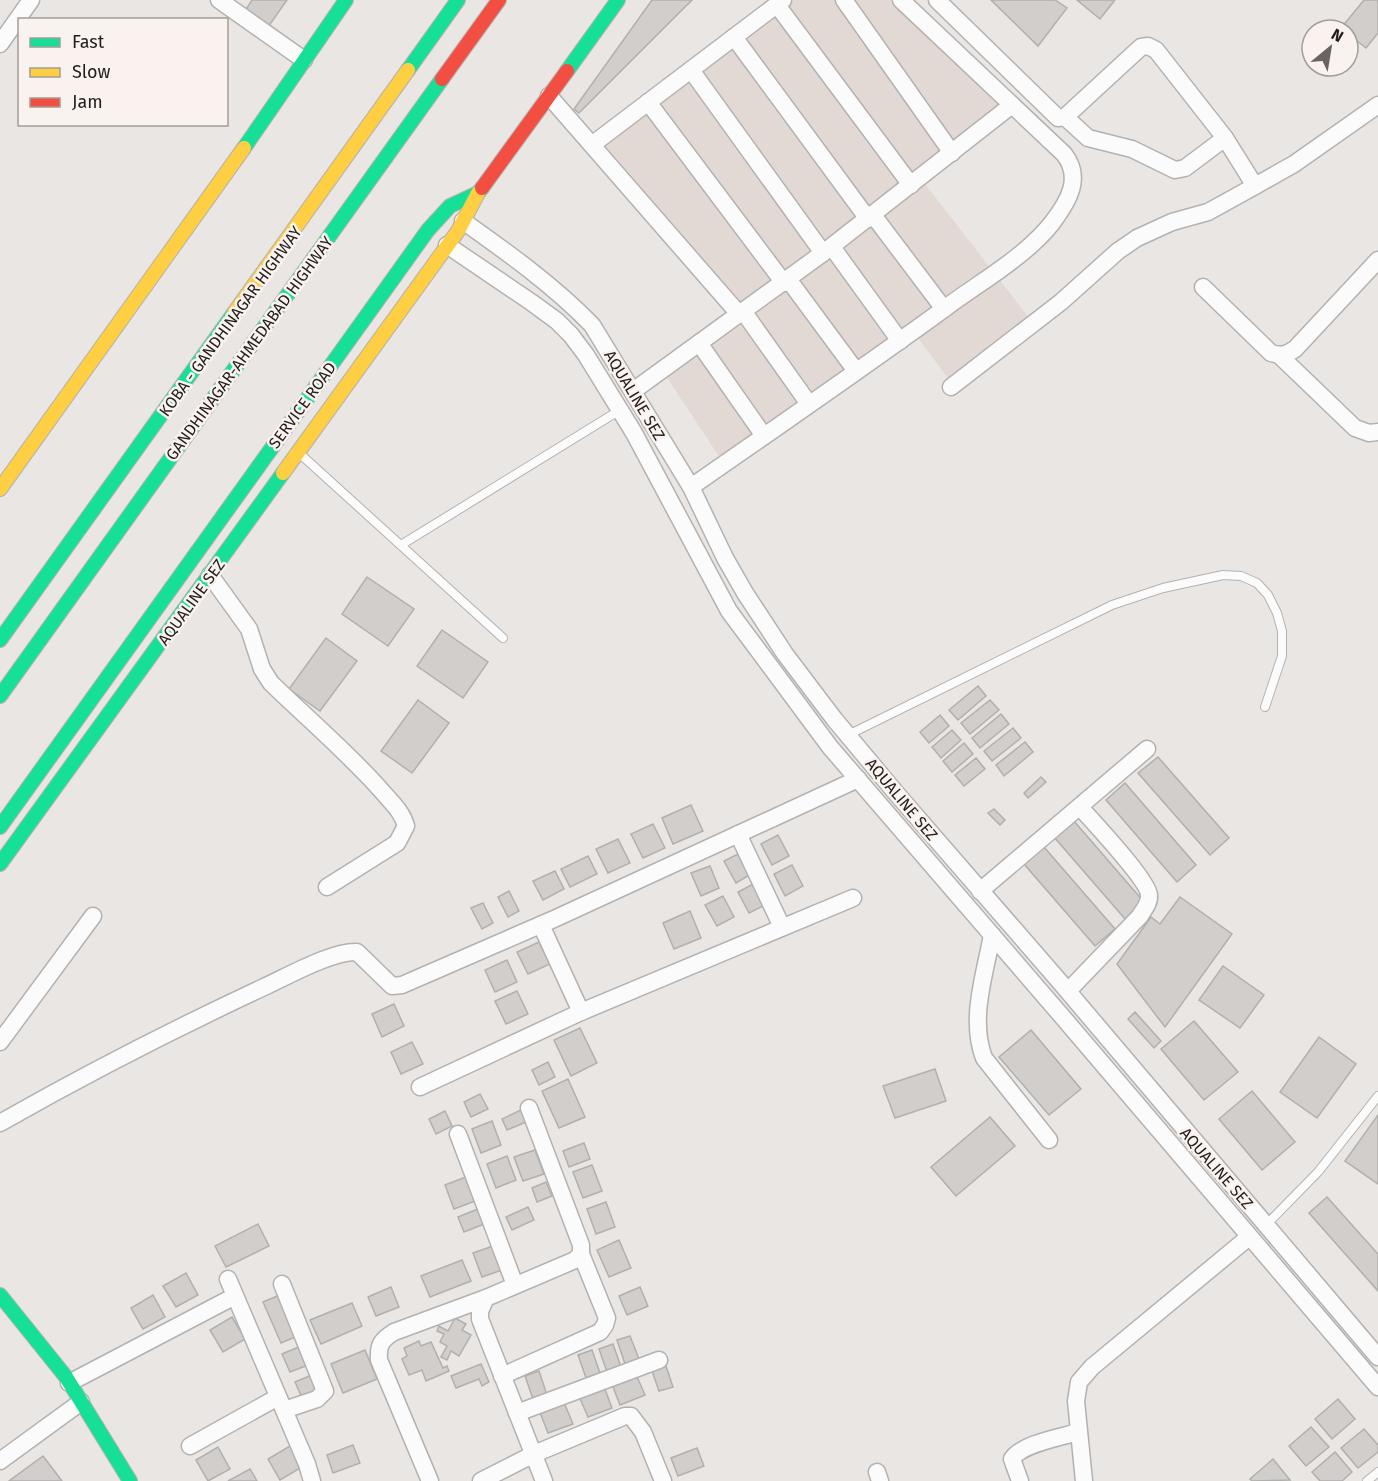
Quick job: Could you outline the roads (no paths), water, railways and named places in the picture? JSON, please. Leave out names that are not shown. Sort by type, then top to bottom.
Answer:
[{"type":"street","points":[[18,18],[31,0]]},
{"type":"street","points":[[219,0],[304,60]]},
{"type":"street","points":[[0,489],[240,154],[346,0]]},
{"type":"street","name":"KOBA - GANDHINAGAR HIGHWAY","points":[[0,640],[458,0]]},
{"type":"street","name":"GANDHINAGAR-AHMEDABAD HIGHWAY","points":[[0,696],[499,0]]},
{"type":"street","name":"SERVICE ROAD","points":[[0,826],[428,230],[450,206],[478,193],[618,0]]},
{"type":"street","points":[[844,0],[952,153]]},
{"type":"street","points":[[691,487],[1023,252],[1051,225],[1071,192],[1073,176],[1069,160],[901,0]]},
{"type":"street","points":[[937,0],[1058,118],[1065,117],[1141,47],[1148,46],[1156,50],[1225,138],[1255,186]]},
{"type":"street","points":[[593,144],[780,2],[911,185]]},
{"type":"street","points":[[0,44],[18,18]]},
{"type":"street","points":[[734,37],[870,217],[944,309]]},
{"type":"street","points":[[691,70],[900,341]]},
{"type":"street","points":[[549,96],[741,313],[809,405]]},
{"type":"street","points":[[648,102],[856,371]]},
{"type":"street","points":[[633,391],[828,250],[1012,105]]},
{"type":"street","points":[[951,387],[1060,302],[1118,251],[1137,238],[1172,222],[1208,212],[1294,164],[1378,105]]},
{"type":"street","points":[[1065,117],[1088,138],[1132,149],[1175,170],[1185,168],[1225,138]]},
{"type":"street","name":"AQUALINE SEZ","points":[[0,864],[447,245],[478,193]]},
{"type":"street","name":"AQUALINE SEZ","points":[[463,221],[570,303],[592,325],[691,487],[725,558],[745,593],[785,654],[848,735],[1378,1357]]},
{"type":"street","points":[[447,245],[557,321],[586,355],[658,475],[729,611],[800,707],[858,779],[1378,1388]]},
{"type":"street","points":[[1280,356],[1295,349],[1378,260]]},
{"type":"street","points":[[1203,287],[1271,353],[1280,356],[1355,428],[1369,433],[1378,432]]},
{"type":"street","points":[[699,343],[764,436]]},
{"type":"street","points":[[210,575],[249,629],[262,669],[271,684],[358,765],[399,810],[404,819],[406,826],[397,843],[327,887]]},
{"type":"street","points":[[980,891],[1147,749]]},
{"type":"street","points":[[0,1123],[154,1039],[307,968],[347,952],[357,952],[392,986],[402,985],[541,925],[858,779]]},
{"type":"street","points":[[1068,992],[1140,916],[1149,902],[1149,893],[1140,878],[1080,807]]},
{"type":"street","points":[[738,834],[782,927]]},
{"type":"street","points":[[420,1087],[581,1012],[853,898]]},
{"type":"street","points":[[0,1042],[93,916]]},
{"type":"street","points":[[541,925],[581,1012]]},
{"type":"street","points":[[992,935],[977,1015],[979,1047],[984,1058],[1049,1140]]},
{"type":"street","points":[[502,1376],[600,1332],[607,1318],[581,1254],[581,1245],[529,1108]]},
{"type":"street","points":[[458,1134],[514,1285]]},
{"type":"street","points":[[1084,1481],[1076,1401],[1079,1382],[1092,1367],[1249,1237]]},
{"type":"street","points":[[430,1481],[379,1360],[378,1349],[382,1339],[394,1332],[486,1298],[575,1260],[581,1254]]},
{"type":"street","points":[[228,1279],[312,1474],[312,1481]]},
{"type":"street","points":[[190,1446],[281,1404],[317,1399],[325,1391],[282,1284]]},
{"type":"street","points":[[0,1295],[69,1383],[130,1481]]},
{"type":"street","points":[[69,1383],[235,1296]]},
{"type":"street","points":[[486,1298],[480,1311],[480,1319],[544,1481]]},
{"type":"street","points":[[517,1413],[659,1360]]},
{"type":"street","points":[[0,1461],[81,1402]]},
{"type":"street","points":[[481,1481],[534,1454],[618,1418],[631,1416],[643,1432],[663,1481]]},
{"type":"street","points":[[1020,1481],[1012,1459],[1016,1452],[1078,1432]]},
{"type":"lane","points":[[401,545],[620,410]]},
{"type":"lane","points":[[298,452],[503,638]]},
{"type":"lane","points":[[848,735],[1112,605],[1163,588],[1223,575],[1241,576],[1257,584],[1268,595],[1282,631],[1281,656],[1265,707]]},
{"type":"lane","points":[[1266,1225],[1318,1172],[1378,1096]]},
{"type":"lane","points":[[1367,1481],[1378,1472]]}]
